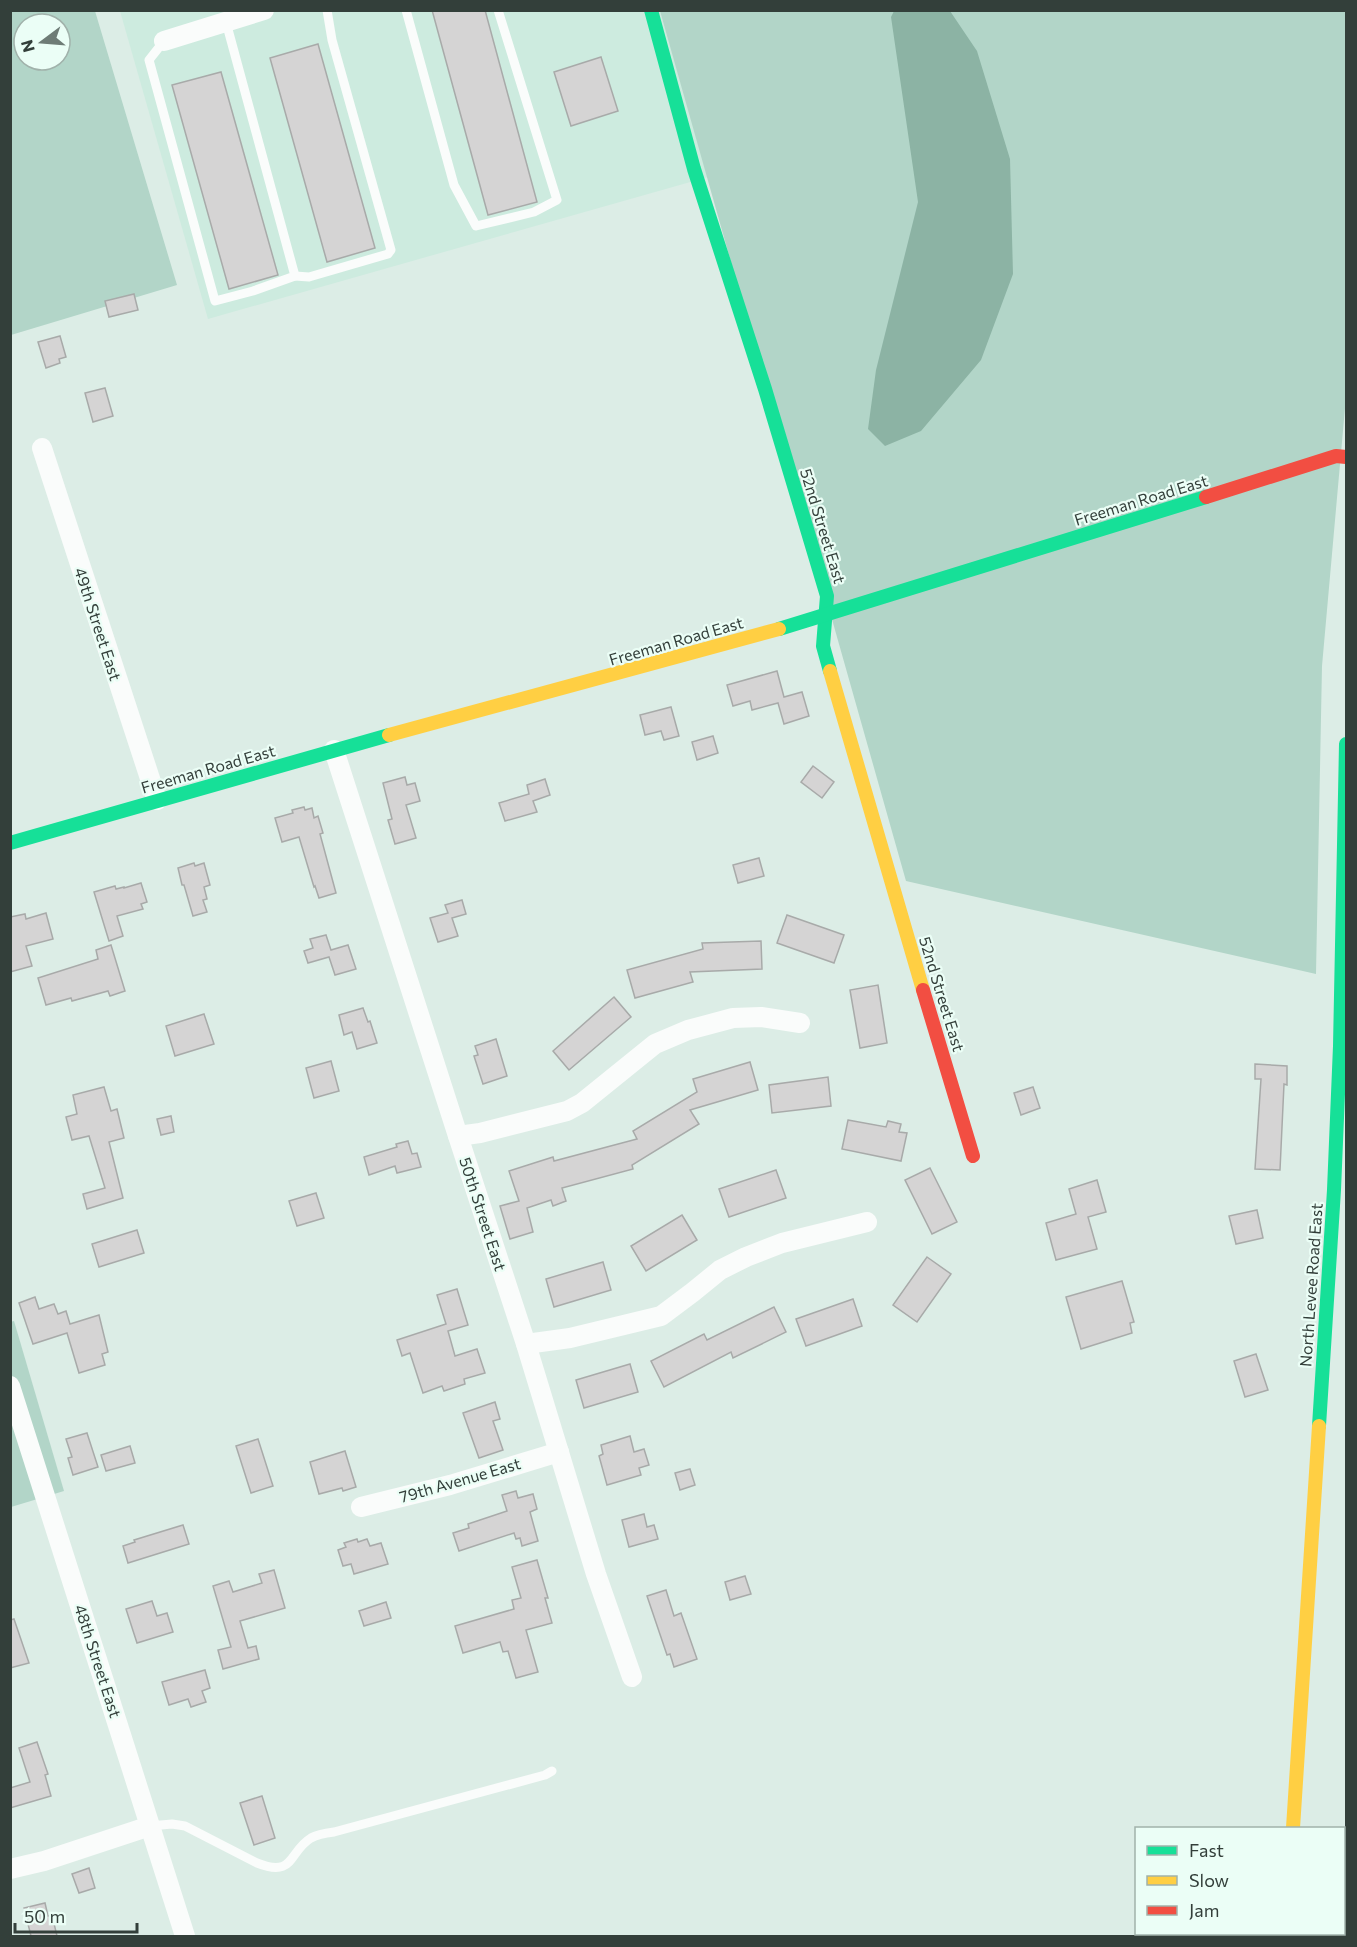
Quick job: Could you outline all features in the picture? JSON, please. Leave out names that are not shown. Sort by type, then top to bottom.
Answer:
[{"type":"street","points":[[164,41],[264,10]]},
{"type":"street","name":"52nd Street East","points":[[651,10],[694,169],[765,389],[827,596],[823,646],[883,858],[974,1156]]},
{"type":"street","name":"49th Street East","points":[[42,448],[78,564],[157,800]]},
{"type":"street","name":"Freeman Road East","points":[[10,843],[334,750],[825,616],[1336,456],[1347,457]]},
{"type":"street","name":"North Levee Road East","points":[[1293,1827],[1334,1190],[1340,1046],[1347,744]]},
{"type":"street","name":"50th Street East","points":[[334,750],[526,1344],[596,1574],[632,1677]]},
{"type":"street","points":[[458,1136],[480,1133],[567,1111],[582,1103],[655,1044],[688,1030],[732,1018],[760,1017],[800,1023]]},
{"type":"street","points":[[526,1344],[570,1338],[661,1316],[720,1270],[746,1257],[782,1243],[867,1222]]},
{"type":"street","name":"48th Street East","points":[[10,1386],[185,1936]]},
{"type":"street","name":"79th Avenue East","points":[[361,1508],[450,1485],[559,1452]]},
{"type":"street","points":[[10,1869],[150,1826]]},
{"type":"lane","points":[[164,41],[149,60],[215,301],[296,276],[309,277],[388,254],[391,250],[332,40],[327,10]]},
{"type":"lane","points":[[406,10],[454,185],[476,226],[534,212],[557,200],[498,10]]},
{"type":"lane","points":[[226,22],[296,276]]},
{"type":"lane","points":[[150,1826],[172,1824],[185,1826],[257,1863],[267,1867],[281,1867],[291,1861],[310,1838],[318,1835],[552,1771]]},
{"type":"shaded area","points":[[11,11],[95,11],[177,285],[11,335]]},
{"type":"shaded area","points":[[120,11],[660,11],[708,177],[208,319]]},
{"type":"shaded area","points":[[660,11],[1346,11],[1346,397],[1322,666],[1316,974],[906,881]]},
{"type":"shaded area","points":[[894,11],[950,11],[977,51],[1010,159],[1013,274],[981,360],[921,431],[885,446],[868,429],[876,370],[918,202],[891,17]]},
{"type":"shaded area","points":[[14,1321],[64,1491],[11,1507],[10,1322]]},
{"type":"building","points":[[432,10],[485,10],[537,202],[488,215]]},
{"type":"building","points":[[318,44],[375,248],[327,262],[270,58]]},
{"type":"building","points":[[601,57],[618,111],[571,126],[554,72]]},
{"type":"building","points":[[221,72],[278,275],[229,289],[172,85]]},
{"type":"building","points":[[134,294],[138,310],[109,317],[105,301]]},
{"type":"building","points":[[60,336],[66,357],[59,359],[60,363],[46,368],[38,342]]},
{"type":"building","points":[[105,388],[113,416],[93,422],[85,393]]},
{"type":"building","points":[[777,671],[784,697],[802,692],[809,716],[784,724],[778,703],[752,710],[750,701],[733,706],[727,685]]},
{"type":"building","points":[[671,707],[679,736],[664,740],[661,731],[645,735],[640,715]]},
{"type":"building","points":[[713,736],[718,753],[697,760],[692,742]]},
{"type":"building","points":[[813,766],[834,782],[822,798],[801,782]]},
{"type":"building","points":[[405,777],[407,785],[415,783],[420,801],[406,805],[416,838],[395,844],[388,820],[392,819],[383,783]]},
{"type":"building","points":[[545,779],[550,795],[533,801],[537,812],[505,821],[499,803],[529,794],[527,785]]},
{"type":"building","points":[[304,807],[305,810],[312,808],[314,818],[318,816],[323,833],[320,834],[336,893],[319,898],[299,837],[282,842],[275,818]]},
{"type":"building","points":[[759,858],[764,876],[738,883],[733,865]]},
{"type":"building","points":[[194,863],[195,866],[204,863],[210,885],[204,887],[207,899],[203,900],[207,912],[193,916],[178,868]]},
{"type":"building","points":[[141,883],[147,902],[141,904],[143,909],[117,916],[123,936],[109,941],[94,892],[115,886],[116,889]]},
{"type":"building","points":[[462,900],[466,914],[452,918],[458,936],[438,942],[430,918],[448,913],[445,905]]},
{"type":"building","points":[[46,913],[53,939],[26,946],[32,966],[10,972],[10,917],[25,914],[26,919]]},
{"type":"building","points":[[787,915],[844,935],[834,963],[777,943]]},
{"type":"building","points":[[326,935],[331,950],[348,945],[356,969],[335,975],[329,957],[308,963],[304,951],[313,948],[310,939]]},
{"type":"building","points":[[761,941],[762,969],[690,972],[693,982],[635,998],[627,970],[703,949],[702,943]]},
{"type":"building","points":[[111,945],[125,991],[110,996],[108,991],[72,1001],[71,998],[46,1005],[38,978],[98,959],[96,950]]},
{"type":"building","points":[[878,985],[887,1043],[860,1048],[850,990]]},
{"type":"building","points":[[614,997],[631,1017],[569,1070],[553,1051]]},
{"type":"building","points":[[363,1008],[377,1043],[357,1049],[352,1032],[344,1035],[339,1015]]},
{"type":"building","points":[[204,1014],[214,1044],[175,1056],[166,1026]]},
{"type":"building","points":[[496,1039],[507,1076],[483,1084],[474,1056],[478,1055],[475,1046]]},
{"type":"building","points":[[331,1061],[339,1091],[314,1098],[306,1068]]},
{"type":"building","points":[[750,1062],[758,1090],[690,1110],[699,1124],[632,1165],[633,1169],[562,1188],[566,1201],[553,1206],[551,1200],[527,1208],[533,1232],[510,1239],[500,1206],[519,1201],[509,1171],[553,1157],[554,1161],[637,1139],[633,1131],[697,1092],[693,1079]]},
{"type":"building","points":[[1255,1064],[1287,1066],[1280,1170],[1255,1169],[1261,1079],[1255,1079]]},
{"type":"building","points":[[828,1077],[831,1106],[772,1113],[769,1085]]},
{"type":"building","points":[[104,1087],[111,1111],[117,1109],[124,1138],[109,1142],[123,1198],[87,1209],[83,1194],[105,1188],[89,1136],[72,1140],[66,1117],[77,1114],[73,1095]]},
{"type":"building","points":[[1033,1087],[1040,1108],[1021,1115],[1014,1093]]},
{"type":"building","points":[[171,1116],[174,1132],[161,1135],[157,1119]]},
{"type":"building","points":[[848,1120],[886,1127],[888,1121],[901,1124],[899,1132],[907,1133],[901,1161],[842,1149]]},
{"type":"building","points":[[408,1141],[412,1154],[417,1153],[421,1167],[397,1173],[395,1166],[369,1175],[364,1157],[397,1147],[396,1144]]},
{"type":"building","points":[[930,1168],[957,1222],[932,1234],[905,1180]]},
{"type":"building","points":[[776,1170],[786,1198],[729,1217],[719,1189]]},
{"type":"building","points":[[1097,1180],[1106,1212],[1088,1217],[1097,1249],[1056,1260],[1046,1223],[1076,1214],[1069,1189]]},
{"type":"building","points":[[316,1193],[324,1218],[297,1226],[289,1201]]},
{"type":"building","points":[[1257,1210],[1263,1238],[1236,1244],[1229,1216]]},
{"type":"building","points":[[682,1215],[697,1240],[646,1271],[631,1246]]},
{"type":"building","points":[[137,1230],[144,1253],[99,1267],[92,1244]]},
{"type":"building","points":[[927,1257],[951,1274],[917,1322],[893,1305]]},
{"type":"building","points":[[603,1262],[611,1290],[554,1307],[546,1279]]},
{"type":"building","points":[[1122,1281],[1134,1322],[1130,1323],[1132,1333],[1081,1349],[1066,1297]]},
{"type":"building","points":[[457,1289],[468,1325],[448,1331],[455,1356],[477,1349],[485,1373],[464,1379],[465,1384],[444,1391],[442,1386],[423,1393],[410,1353],[402,1356],[397,1340],[446,1324],[437,1295]]},
{"type":"building","points":[[35,1297],[39,1309],[54,1304],[58,1314],[66,1311],[70,1324],[99,1315],[108,1352],[102,1354],[105,1365],[79,1373],[67,1333],[33,1344],[19,1303]]},
{"type":"building","points":[[853,1299],[862,1326],[806,1346],[796,1319]]},
{"type":"building","points":[[774,1307],[786,1332],[733,1358],[731,1352],[664,1387],[651,1361],[704,1334],[707,1340]]},
{"type":"building","points":[[1256,1354],[1268,1390],[1245,1397],[1234,1361]]},
{"type":"building","points":[[630,1364],[638,1392],[584,1408],[576,1380]]},
{"type":"building","points":[[495,1402],[500,1419],[493,1421],[503,1450],[479,1458],[463,1413]]},
{"type":"building","points":[[87,1433],[98,1467],[73,1475],[68,1458],[72,1457],[66,1439]]},
{"type":"building","points":[[630,1436],[634,1452],[644,1449],[649,1465],[639,1468],[641,1475],[607,1485],[599,1456],[603,1454],[601,1445]]},
{"type":"building","points":[[258,1439],[273,1486],[251,1493],[236,1446]]},
{"type":"building","points":[[130,1446],[135,1463],[106,1471],[101,1455]]},
{"type":"building","points":[[345,1451],[356,1487],[319,1494],[310,1462]]},
{"type":"building","points":[[690,1469],[695,1485],[680,1490],[675,1473]]},
{"type":"building","points":[[516,1491],[518,1498],[533,1494],[537,1509],[530,1512],[538,1541],[522,1546],[520,1538],[516,1539],[514,1533],[459,1551],[453,1533],[469,1528],[468,1524],[507,1511],[502,1495]]},
{"type":"building","points":[[644,1514],[647,1527],[654,1525],[658,1539],[629,1547],[622,1520]]},
{"type":"building","points":[[183,1525],[189,1544],[128,1563],[123,1546],[135,1542],[134,1540]]},
{"type":"building","points":[[357,1539],[358,1542],[367,1539],[370,1546],[381,1543],[388,1564],[354,1574],[351,1564],[343,1566],[338,1550],[346,1547],[344,1543]]},
{"type":"building","points":[[537,1560],[548,1598],[545,1598],[552,1623],[526,1630],[538,1672],[516,1678],[508,1651],[503,1652],[500,1642],[463,1653],[455,1626],[514,1609],[512,1600],[521,1598],[512,1567]]},
{"type":"building","points":[[274,1570],[285,1608],[240,1621],[248,1648],[256,1646],[259,1659],[223,1669],[218,1650],[231,1647],[213,1586],[229,1581],[233,1592],[262,1583],[259,1574]]},
{"type":"building","points":[[745,1576],[751,1594],[730,1600],[725,1582]]},
{"type":"building","points":[[666,1590],[674,1616],[681,1613],[697,1659],[674,1667],[670,1654],[667,1655],[647,1596]]},
{"type":"building","points":[[152,1601],[157,1616],[167,1613],[173,1632],[137,1643],[126,1609]]},
{"type":"building","points":[[386,1602],[391,1618],[364,1626],[359,1611]]},
{"type":"building","points":[[14,1619],[29,1663],[10,1668],[10,1620]]},
{"type":"building","points":[[205,1670],[210,1688],[202,1691],[206,1702],[191,1707],[188,1699],[169,1705],[162,1682]]},
{"type":"building","points":[[37,1742],[48,1774],[45,1775],[51,1796],[10,1808],[10,1788],[30,1782],[19,1748]]},
{"type":"building","points":[[262,1796],[275,1838],[254,1845],[240,1803]]},
{"type":"building","points":[[89,1868],[95,1888],[79,1893],[72,1874]]},
{"type":"building","points":[[45,1903],[48,1916],[52,1915],[57,1936],[31,1936],[24,1908]]},
{"type":"traffic: fast","points":[[651,10],[694,169],[765,389],[827,596],[823,646],[830,671]]},
{"type":"traffic: fast","points":[[779,629],[1206,497]]},
{"type":"traffic: fast","points":[[10,843],[389,735]]},
{"type":"traffic: fast","points":[[1319,1426],[1334,1190],[1340,1046],[1346,744]]},
{"type":"traffic: slow","points":[[389,735],[779,629]]},
{"type":"traffic: slow","points":[[830,671],[923,990]]},
{"type":"traffic: slow","points":[[1293,1827],[1319,1426]]},
{"type":"traffic: jam","points":[[1206,497],[1336,456],[1346,457]]},
{"type":"traffic: jam","points":[[923,990],[973,1156]]}]
